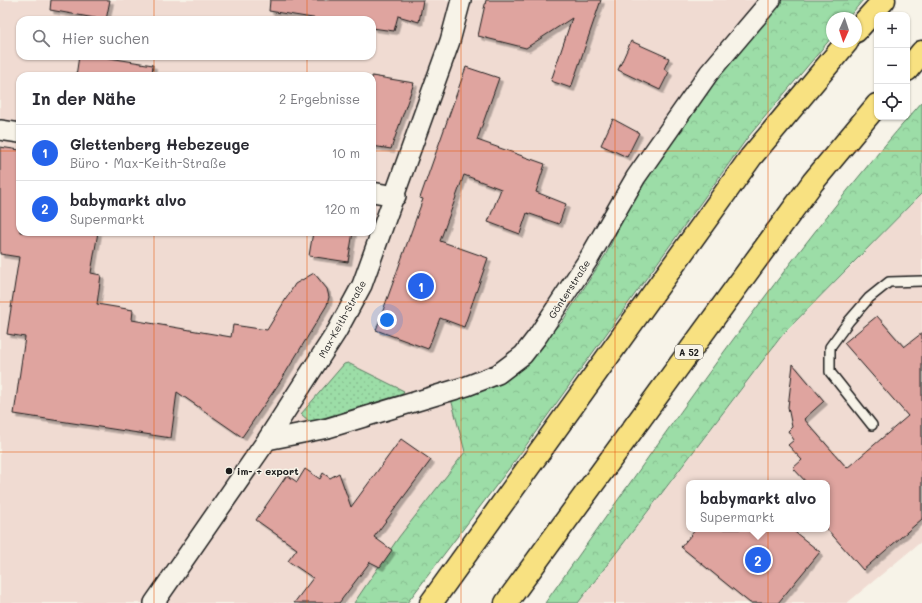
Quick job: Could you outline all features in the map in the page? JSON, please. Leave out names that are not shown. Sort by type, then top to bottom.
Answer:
[{"type":"highway","points":[[862,24],[884,0]]},
{"type":"highway","points":[[431,603],[742,169],[841,48]]},
{"type":"highway","points":[[910,66],[922,52]]},
{"type":"highway","name":"A 52","points":[[506,603],[813,182],[874,109]]},
{"type":"street","name":"Max-Keith-Straße","points":[[154,603],[267,440],[337,330],[362,285],[396,196],[450,41],[461,0]]},
{"type":"street","name":"Gönterstraße","points":[[267,440],[328,428],[467,386],[498,374],[523,355],[537,337],[588,260],[636,177],[709,73],[771,0]]},
{"type":"street","points":[[0,130],[16,132]]},
{"type":"street","points":[[376,193],[396,196]]},
{"type":"lane","points":[[872,425],[830,372],[830,347],[849,321],[869,298],[889,282],[922,281]]},
{"type":"shaded area","points":[[0,0],[763,0],[707,66],[380,603],[0,603]]},
{"type":"shaded area","points":[[922,194],[922,541],[847,603],[579,603],[783,335]]},
{"type":"green space","points":[[782,0],[863,0],[853,12],[826,12],[826,44],[748,137],[517,458],[407,603],[354,603],[399,537],[465,452],[450,395],[525,356],[562,322],[606,254],[642,180],[704,91]]},
{"type":"green space","points":[[922,102],[922,193],[783,334],[578,603],[545,603],[681,411],[774,285],[871,162],[907,120],[910,120],[910,116]]},
{"type":"green space","points":[[348,363],[404,391],[403,394],[310,422],[301,414],[344,364]]},
{"type":"building","points":[[51,0],[110,0],[107,16],[84,16],[50,10]]},
{"type":"building","points":[[270,0],[423,0],[419,22],[398,16],[394,31],[376,29],[376,16],[300,16],[269,11]]},
{"type":"building","points":[[486,0],[601,0],[571,88],[551,81],[572,18],[526,48],[478,36]]},
{"type":"building","points":[[631,41],[669,58],[664,69],[669,72],[660,90],[618,70]]},
{"type":"building","points":[[78,60],[122,60],[153,65],[152,72],[77,72]]},
{"type":"building","points":[[466,67],[499,78],[477,140],[545,164],[536,192],[566,204],[559,224],[527,213],[520,234],[488,222],[501,189],[464,175],[440,241],[488,258],[464,327],[440,318],[428,349],[376,330],[423,199],[420,198]]},
{"type":"building","points":[[376,77],[414,83],[391,149],[376,147]]},
{"type":"building","points":[[613,119],[639,133],[627,157],[601,145]]},
{"type":"building","points":[[0,147],[16,149],[16,236],[97,236],[91,273],[101,275],[97,304],[133,310],[132,320],[231,337],[233,325],[267,330],[295,284],[314,273],[327,289],[329,297],[327,305],[280,382],[242,437],[177,392],[171,438],[14,414],[25,337],[7,334],[19,257],[0,254]]},
{"type":"building","points":[[312,236],[352,236],[348,262],[309,256]]},
{"type":"building","points":[[877,316],[904,347],[922,333],[922,519],[863,570],[830,532],[830,480],[804,480],[793,468],[802,460],[788,445],[794,440],[788,431],[792,427],[788,407],[793,364],[824,401],[804,419],[847,468],[908,416],[844,343]]},
{"type":"building","points":[[401,439],[431,460],[374,537],[392,550],[380,567],[370,562],[339,603],[294,603],[313,578],[288,561],[297,549],[256,520],[287,475],[297,482],[305,469],[320,479],[323,473],[330,478],[339,473],[351,507]]},
{"type":"building","points":[[694,532],[795,532],[820,552],[778,603],[750,603],[681,547]]},
{"type":"place","name":"Glettenberg Hebezeuge","points":[[421,286]]},
{"type":"place","name":"im- + export","points":[[229,471]]},
{"type":"place","name":"babymarkt alvo","points":[[758,560]]}]
